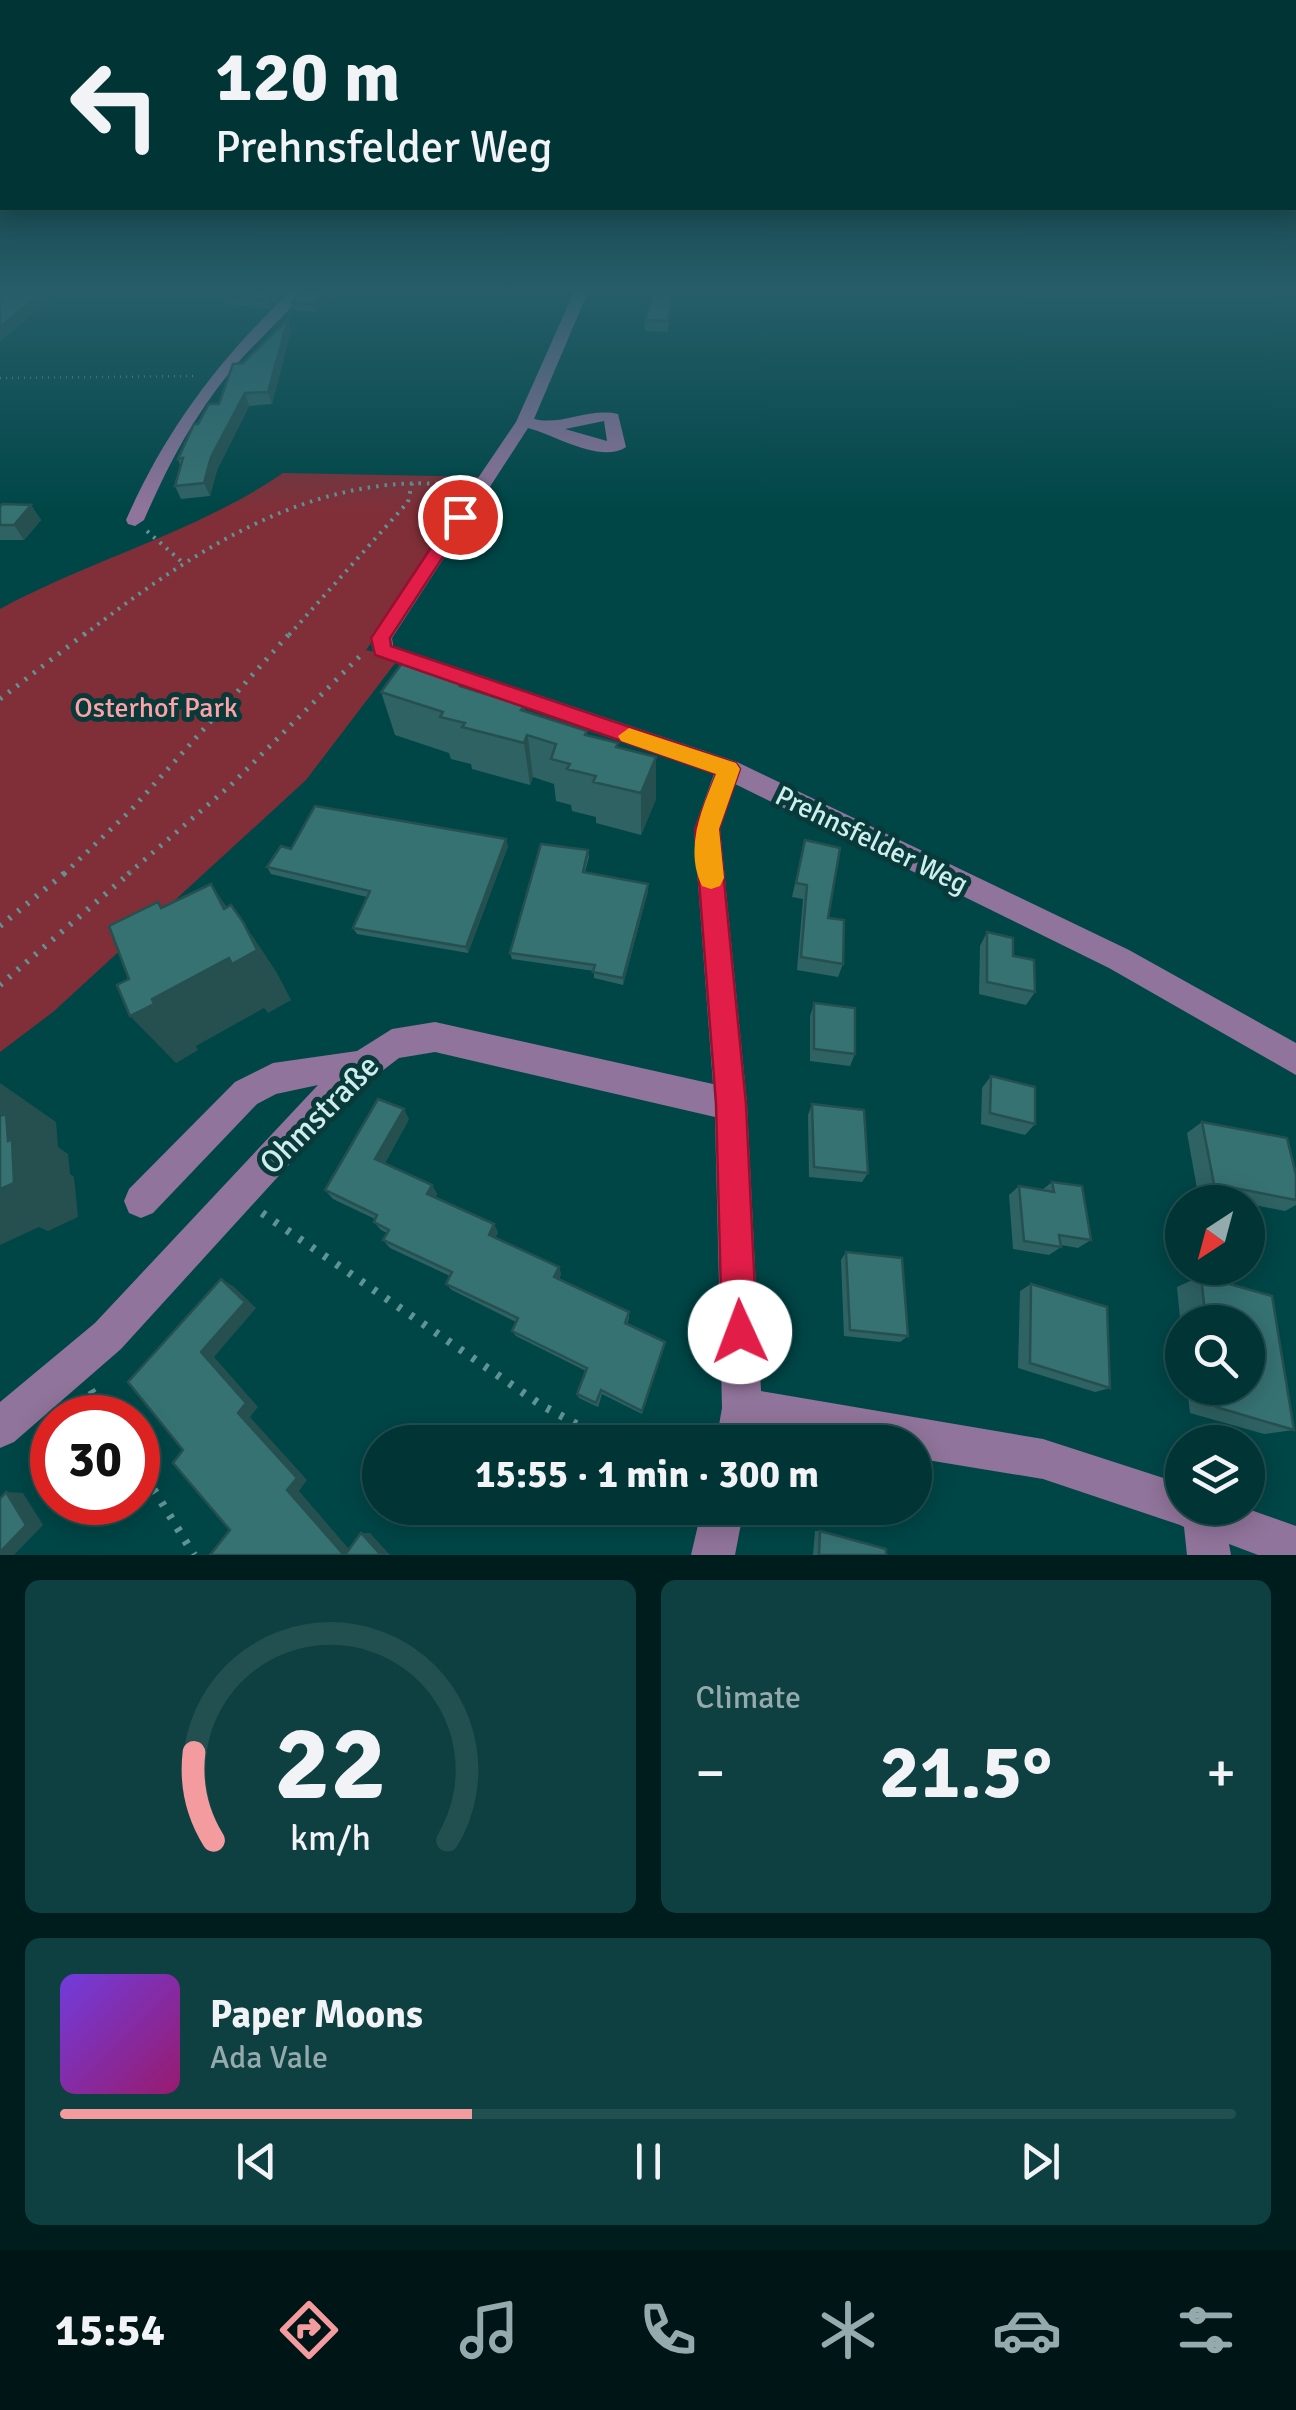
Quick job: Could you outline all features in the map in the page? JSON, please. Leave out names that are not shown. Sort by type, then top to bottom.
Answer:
[{"type":"street","points":[[135,520],[157,465],[184,418],[227,365]]},
{"type":"street","points":[[380,638],[524,422],[549,365]]},
{"type":"street","points":[[524,422],[552,426]]},
{"type":"street","name":"Prehnsfelder Weg","points":[[380,638],[382,650],[399,658],[728,769],[1119,959],[1296,1060]]},
{"type":"street","points":[[728,769],[707,829],[731,1104],[739,1425]]},
{"type":"street","name":"Ohmstraße","points":[[0,1428],[108,1336],[345,1080],[392,1044],[436,1037],[731,1104]]},
{"type":"street","points":[[141,1201],[246,1093],[264,1081],[282,1075],[363,1066]]},
{"type":"street","points":[[932,1446],[1043,1458],[1165,1499]]},
{"type":"street","points":[[714,1555],[720,1525]]},
{"type":"street","points":[[1198,1525],[1209,1555]]},
{"type":"street","points":[[1236,1525],[1296,1548]]},
{"type":"path","points":[[0,378],[216,376]]},
{"type":"path","points":[[0,699],[182,562],[274,512],[355,488],[412,484],[480,486]]},
{"type":"path","points":[[0,926],[60,878],[131,810],[408,502],[412,484]]},
{"type":"path","points":[[135,520],[182,562]]},
{"type":"path","points":[[0,985],[231,786],[380,638]]},
{"type":"path","points":[[238,1196],[541,1405],[578,1425]]},
{"type":"path","points":[[160,1500],[194,1555]]},
{"type":"green space","name":"Osterhof Park","points":[[283,473],[486,477],[366,650],[399,658],[306,780],[53,1012],[0,1052],[0,609],[180,529]]},
{"type":"building","points":[[233,365],[276,365],[268,392],[245,393],[211,457],[204,483],[175,486],[183,458],[178,459],[194,424],[198,424],[209,404],[219,404]]},
{"type":"building","points":[[2,504],[31,505],[14,525],[0,525]]},
{"type":"building","points":[[403,662],[464,681],[460,686],[524,706],[521,710],[587,731],[585,735],[618,743],[616,747],[656,757],[641,793],[593,782],[596,776],[567,769],[570,764],[551,759],[556,744],[527,735],[524,743],[462,727],[465,723],[440,717],[443,712],[381,692]]},
{"type":"building","points":[[315,806],[506,839],[466,947],[353,928],[370,891],[267,867],[281,846],[291,849]]},
{"type":"building","points":[[805,840],[840,848],[828,918],[844,920],[843,964],[801,957],[807,885],[796,883]]},
{"type":"building","points":[[541,844],[588,850],[583,872],[648,884],[623,978],[593,972],[595,965],[510,953]]},
{"type":"building","points":[[211,884],[224,909],[231,905],[243,922],[257,950],[232,964],[229,958],[152,999],[154,1004],[130,1016],[117,985],[129,979],[109,926],[158,902],[161,908]]},
{"type":"building","points":[[987,932],[1013,938],[1013,956],[1034,960],[1035,992],[987,982]]},
{"type":"building","points":[[814,1003],[855,1008],[855,1054],[814,1049]]},
{"type":"building","points":[[991,1076],[1035,1087],[1035,1124],[990,1113]]},
{"type":"building","points":[[378,1099],[404,1109],[375,1159],[432,1185],[427,1194],[494,1224],[489,1235],[559,1267],[554,1277],[629,1312],[625,1323],[665,1342],[642,1411],[601,1390],[596,1403],[577,1394],[587,1368],[512,1331],[518,1318],[446,1284],[452,1272],[383,1240],[389,1230],[374,1222],[377,1215],[325,1190]]},
{"type":"building","points":[[812,1104],[864,1110],[868,1173],[814,1167]]},
{"type":"building","points":[[6,1114],[8,1141],[12,1139],[14,1183],[0,1189],[0,1116]]},
{"type":"building","points":[[1202,1122],[1287,1138],[1296,1175],[1296,1200],[1265,1194],[1265,1185],[1214,1184]]},
{"type":"building","points":[[1052,1182],[1082,1186],[1091,1240],[1059,1235],[1061,1247],[1024,1241],[1019,1186],[1054,1192]]},
{"type":"building","points":[[846,1252],[902,1258],[908,1336],[850,1330]]},
{"type":"building","points":[[221,1279],[245,1302],[201,1352],[246,1403],[238,1413],[297,1478],[287,1490],[344,1555],[210,1555],[230,1530],[173,1463],[183,1450],[160,1422],[160,1395],[139,1395],[128,1382]]},
{"type":"building","points":[[1031,1284],[1107,1307],[1110,1388],[1030,1363]]},
{"type":"building","points":[[1202,1285],[1233,1285],[1272,1296],[1294,1430],[1216,1407],[1265,1405],[1265,1305],[1204,1305]]},
{"type":"building","points":[[6,1492],[26,1525],[0,1552],[0,1499]]},
{"type":"building","points":[[820,1531],[886,1549],[886,1555],[819,1555]]},
{"type":"building","points":[[361,1533],[381,1555],[345,1555]]},
{"type":"slow traffic","points":[[629,736],[728,769],[707,829],[711,878]]},
{"type":"route","points":[[460,517],[380,638],[382,650],[728,769],[707,829],[731,1104],[740,1332]]}]
